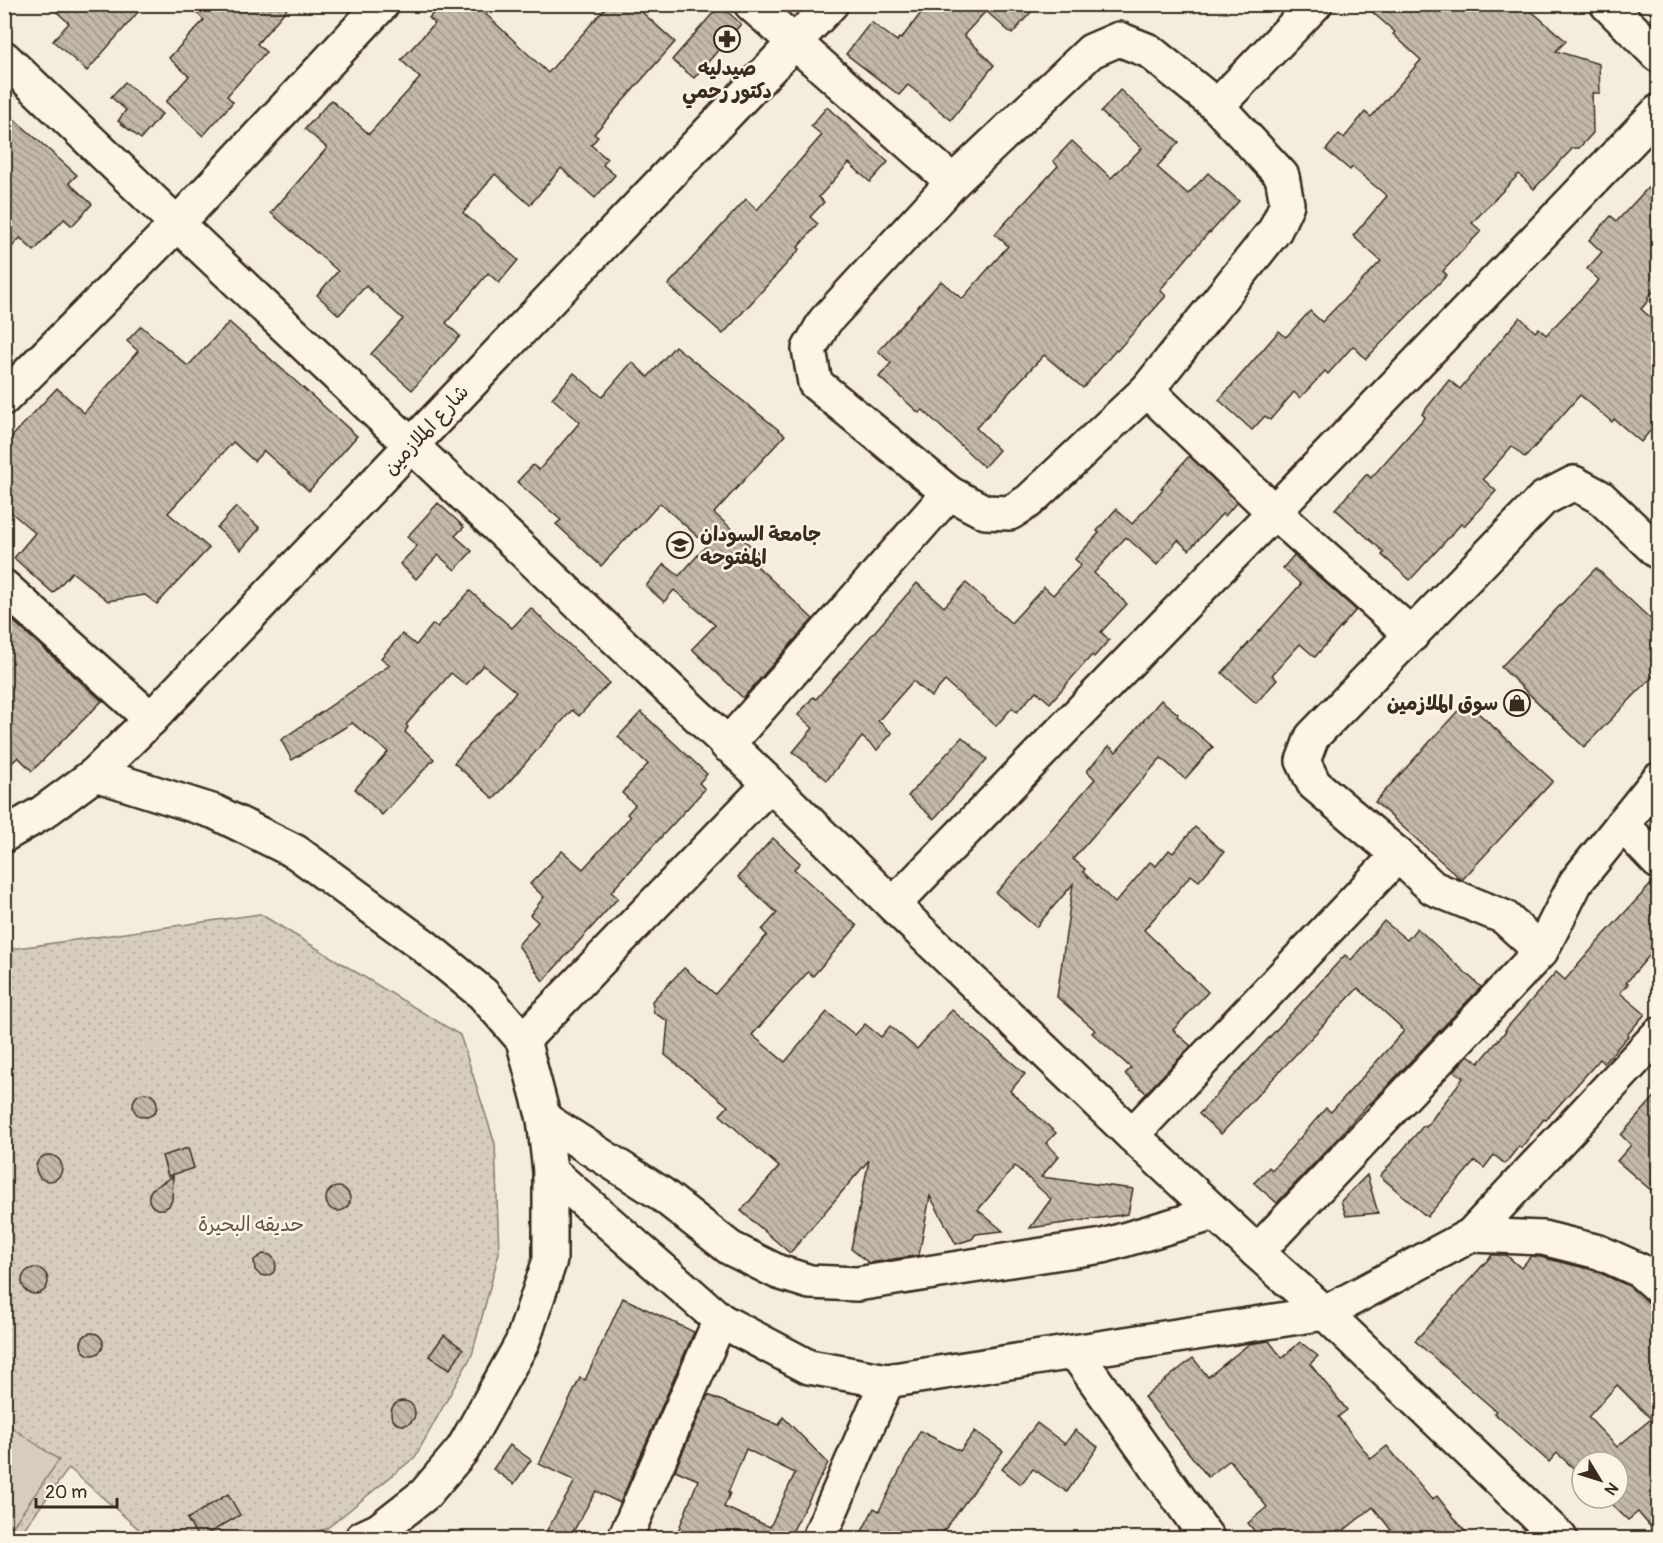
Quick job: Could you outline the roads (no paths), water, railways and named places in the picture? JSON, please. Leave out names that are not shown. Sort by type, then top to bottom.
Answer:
[{"type":"street","points":[[4,398],[177,224],[382,4]]},
{"type":"street","points":[[751,4],[953,182]]},
{"type":"street","name":"شارع الملازمين","points":[[4,835],[42,813],[95,774],[151,719],[831,4]]},
{"type":"street","points":[[1217,106],[1316,4]]},
{"type":"street","points":[[1606,4],[1659,55]]},
{"type":"street","points":[[1119,39],[1149,51],[1217,106],[1282,176],[1287,204],[1275,231],[1147,390],[1029,501],[1010,513],[985,512],[949,493],[815,383],[809,349],[825,321],[953,182],[1091,51],[1119,39]]},
{"type":"street","points":[[4,58],[770,784],[1215,1214],[1325,1312],[1560,1539]]},
{"type":"street","points":[[893,905],[1659,112]]},
{"type":"street","points":[[1147,390],[1274,513],[1412,635]]},
{"type":"street","points":[[1541,951],[1504,917],[1433,888],[1398,855],[1314,784],[1303,761],[1312,737],[1543,499],[1574,483],[1600,497],[1659,552]]},
{"type":"street","points":[[727,745],[949,493]]},
{"type":"street","points":[[4,588],[151,719]]},
{"type":"street","points":[[95,774],[215,812],[296,852],[423,945],[483,993],[523,1040],[544,1119],[550,1171],[549,1260],[522,1343],[463,1449],[425,1494],[379,1530],[362,1539]]},
{"type":"street","points":[[1257,1252],[1541,951],[1576,882],[1659,780]]},
{"type":"street","points":[[523,1040],[770,784]]},
{"type":"street","points":[[1622,824],[1659,862]]},
{"type":"street","points":[[1132,1135],[1398,855]]},
{"type":"street","points":[[550,1171],[720,1320],[810,1367],[887,1381],[1325,1312],[1471,1235],[1659,1035]]},
{"type":"street","points":[[544,1119],[660,1193],[730,1248],[778,1272],[810,1282],[858,1284],[1104,1246],[1215,1214]]},
{"type":"street","points":[[1471,1235],[1543,1238],[1599,1252],[1639,1270],[1659,1287]]},
{"type":"street","points":[[625,1539],[720,1320]]},
{"type":"street","points":[[1075,1352],[1207,1539]]},
{"type":"street","points":[[819,1539],[887,1381]]},
{"type":"place","name":"صيدليه دكتور رحمي","points":[[727,39]]},
{"type":"place","name":"جامعة السودان المفتوحه","points":[[680,545]]},
{"type":"place","name":"سوق الملازمين","points":[[1517,703]]},
{"type":"park label","name":"حديقه البحيرة","points":[[251,1224]]}]
